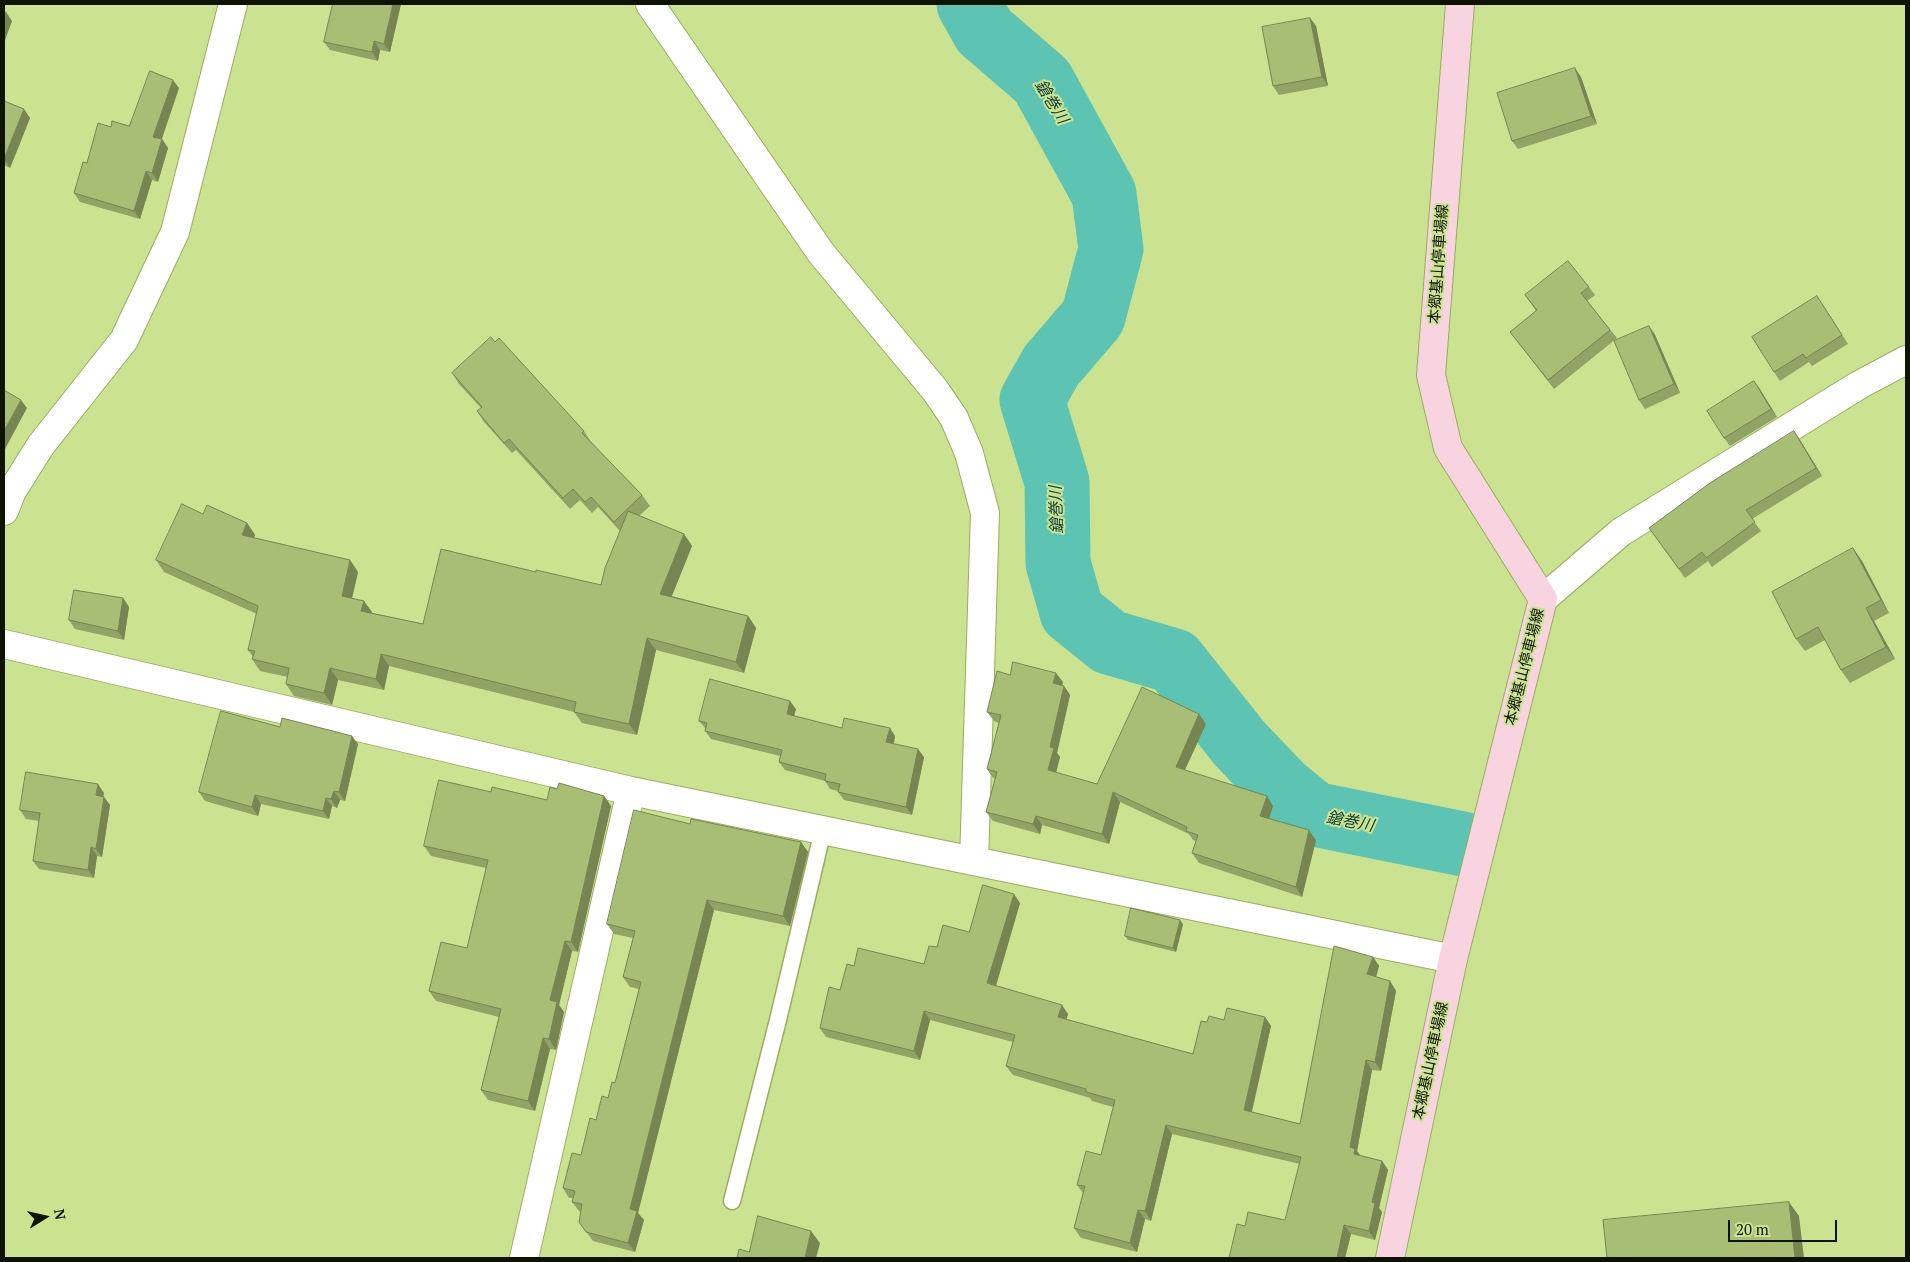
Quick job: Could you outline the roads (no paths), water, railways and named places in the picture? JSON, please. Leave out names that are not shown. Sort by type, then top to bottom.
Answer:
[{"type":"main road","name":"本郷基山停車場線","points":[[1390,1258],[1453,959],[1542,599],[1448,448],[1431,375],[1460,4]]},
{"type":"street","points":[[4,511],[12,491],[42,445],[124,340],[175,232],[233,4]]},
{"type":"street","points":[[650,4],[821,253],[935,390],[954,418],[969,453],[985,513],[974,861]]},
{"type":"street","points":[[1542,599],[1620,532],[1859,385],[1906,360]]},
{"type":"street","points":[[4,644],[631,791],[1453,959]]},
{"type":"street","points":[[524,1258],[631,791]]},
{"type":"lane","points":[[732,1201],[778,1020],[823,830]]},
{"type":"waterway","name":"鎗巻川","points":[[969,4],[984,31],[1042,81],[1104,194],[1111,249],[1093,317],[1051,366],[1032,400],[1057,482],[1058,563],[1072,612],[1109,642],[1174,661],[1240,744],[1282,788],[1314,814],[1463,844]]}]
